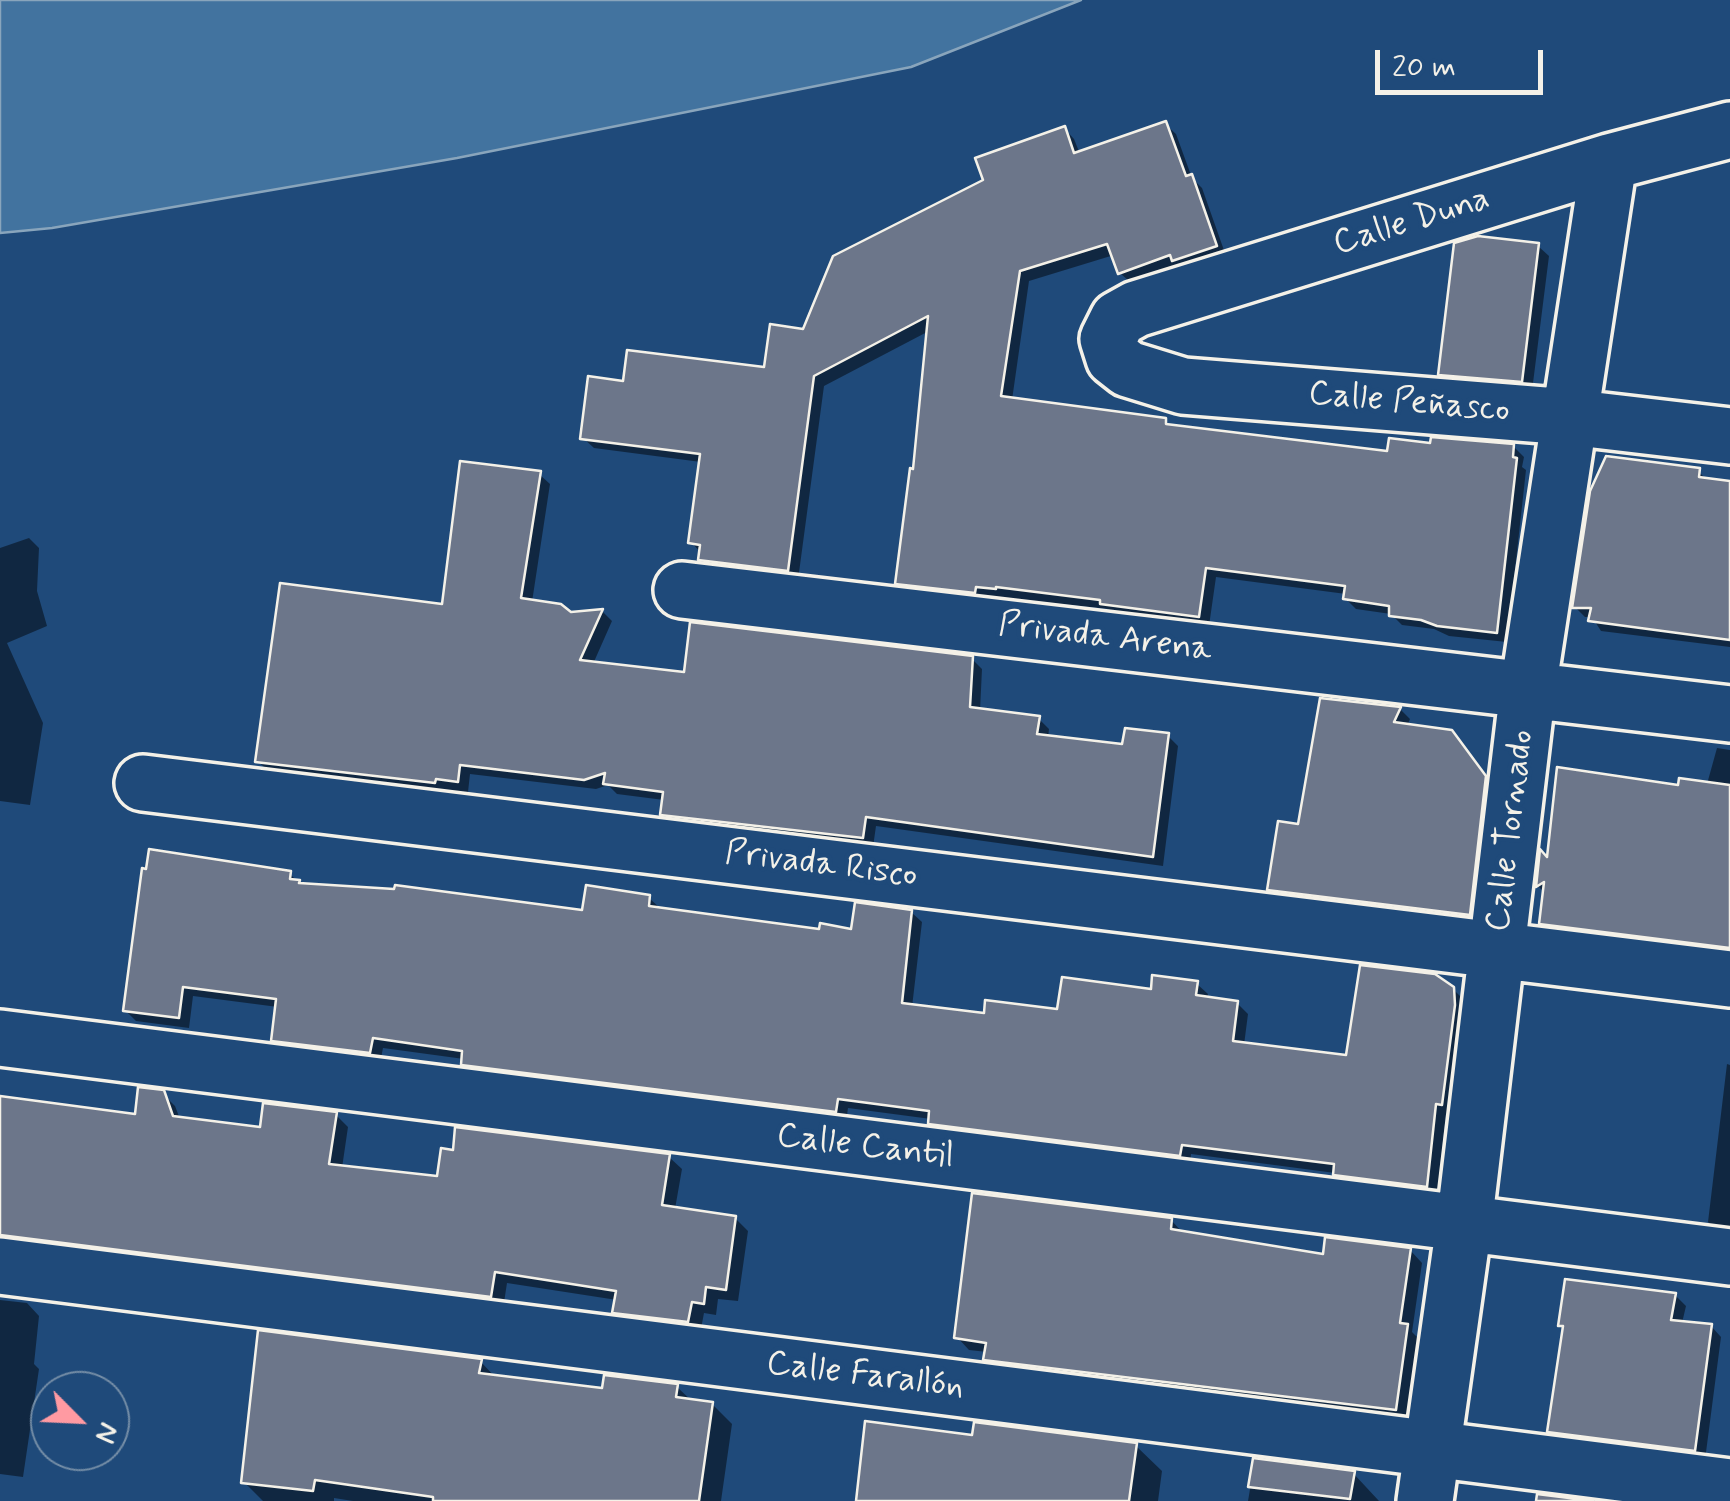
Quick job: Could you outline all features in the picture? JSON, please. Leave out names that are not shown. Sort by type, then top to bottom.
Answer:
[{"type":"street","name":"Calle Duna","points":[[1108,339],[1118,319],[1136,309],[1609,162],[1730,130]]},
{"type":"street","name":"Calle Tornado","points":[[1428,1475],[1464,1225],[1528,689],[1609,162]]},
{"type":"street","name":"Calle Peñasco","points":[[1108,339],[1114,358],[1128,368],[1183,386],[1569,417],[1730,436]]},
{"type":"street","name":"Privada Arena","points":[[682,590],[1730,714]]},
{"type":"street","name":"Privada Risco","points":[[143,783],[1730,980]]},
{"type":"street","name":"Calle Cantil","points":[[0,1038],[1730,1256]]},
{"type":"street","name":"Calle Farallón","points":[[0,1266],[1428,1475],[1730,1487]]},
{"type":"water","points":[[0,0],[1081,0],[911,67],[457,158],[52,228],[0,233]]},
{"type":"building","points":[[1166,121],[1186,176],[1192,174],[1217,246],[1172,261],[1170,255],[1118,274],[1107,244],[1020,271],[1001,396],[1166,418],[1166,424],[1387,451],[1389,438],[1430,443],[1431,437],[1514,444],[1513,457],[1517,458],[1497,633],[1389,616],[1389,606],[1343,599],[1345,586],[1206,568],[1199,617],[996,587],[976,587],[975,593],[895,584],[910,468],[913,469],[928,316],[814,376],[788,571],[698,560],[700,545],[688,543],[700,454],[580,439],[588,376],[623,381],[627,350],[764,367],[770,324],[803,329],[833,256],[983,180],[975,158],[1065,126],[1074,153]]},
{"type":"building","points":[[1478,236],[1539,243],[1522,382],[1438,375],[1454,243]]},
{"type":"building","points":[[1606,456],[1700,468],[1699,477],[1730,481],[1730,640],[1588,621],[1591,608],[1572,608],[1590,491]]},
{"type":"building","points":[[460,461],[541,471],[521,598],[561,604],[571,612],[603,609],[580,660],[684,672],[690,622],[973,656],[970,707],[1040,716],[1037,734],[1122,744],[1125,728],[1169,733],[1153,857],[866,817],[863,838],[660,815],[663,792],[603,784],[605,773],[584,780],[460,765],[458,782],[436,779],[435,783],[255,762],[280,583],[442,604]]},
{"type":"building","points":[[1320,698],[1401,707],[1394,722],[1452,730],[1486,776],[1470,915],[1267,890],[1278,821],[1298,824]]},
{"type":"building","points":[[1557,767],[1678,785],[1679,778],[1730,785],[1730,948],[1539,924],[1544,882],[1536,887],[1540,849],[1547,857]]},
{"type":"building","points":[[149,849],[291,871],[290,879],[300,880],[299,883],[394,889],[395,885],[582,910],[586,885],[650,895],[649,906],[819,929],[820,923],[851,929],[855,902],[912,910],[902,1003],[984,1013],[985,1000],[1057,1009],[1062,977],[1151,989],[1152,975],[1198,981],[1196,995],[1238,1001],[1233,1041],[1346,1055],[1360,965],[1435,974],[1454,987],[1455,1005],[1442,1105],[1436,1104],[1427,1187],[1333,1175],[1334,1164],[1182,1145],[1180,1156],[928,1124],[929,1111],[838,1099],[836,1112],[461,1065],[462,1051],[373,1038],[370,1053],[271,1041],[276,999],[183,987],[179,1018],[123,1011],[142,868],[146,869]]},
{"type":"building","points":[[138,1087],[164,1090],[173,1116],[260,1127],[263,1103],[337,1112],[329,1164],[437,1176],[441,1148],[453,1150],[455,1127],[670,1154],[662,1205],[736,1216],[726,1290],[706,1287],[704,1304],[692,1302],[688,1322],[612,1313],[616,1291],[495,1272],[491,1297],[0,1235],[0,1096],[135,1114]]},
{"type":"building","points":[[972,1193],[1172,1218],[1171,1229],[1323,1254],[1325,1237],[1411,1248],[1400,1323],[1408,1324],[1396,1410],[983,1360],[986,1343],[954,1338]]},
{"type":"building","points":[[1565,1279],[1676,1293],[1671,1320],[1712,1324],[1695,1451],[1547,1432],[1563,1326],[1558,1326]]},
{"type":"building","points":[[258,1330],[482,1359],[479,1373],[602,1388],[604,1375],[678,1384],[676,1397],[713,1402],[699,1501],[433,1501],[433,1497],[315,1480],[313,1491],[241,1483]]},
{"type":"building","points":[[865,1421],[972,1435],[974,1422],[1137,1443],[1129,1501],[856,1501]]},
{"type":"building","points":[[1253,1458],[1355,1471],[1350,1499],[1248,1487]]},
{"type":"building","points":[[1537,1494],[1593,1501],[1536,1501]]}]
